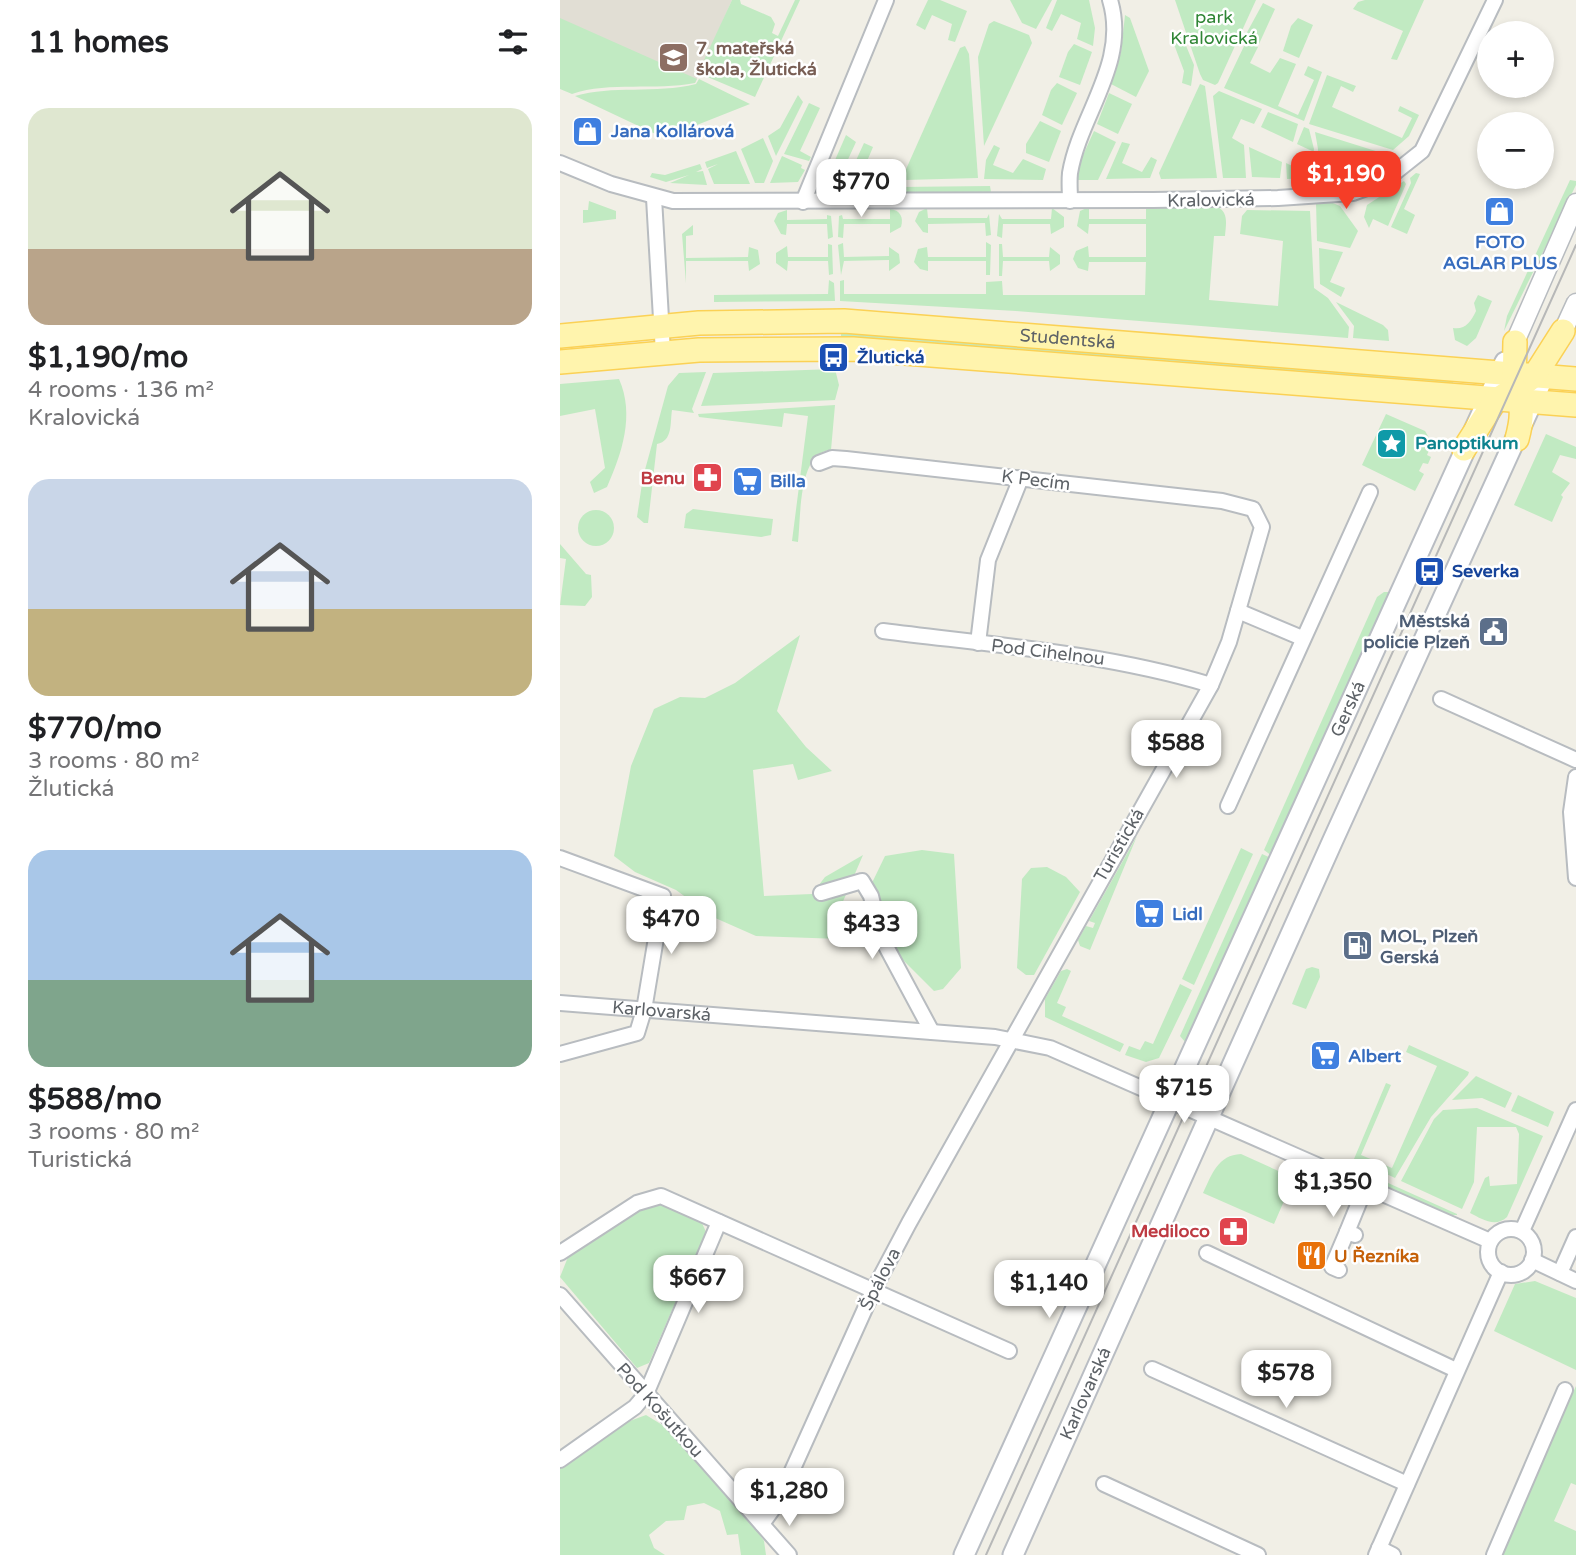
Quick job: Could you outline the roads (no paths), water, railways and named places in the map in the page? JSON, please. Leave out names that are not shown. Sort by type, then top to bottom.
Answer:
[{"type":"main road","name":"Studentská","points":[[560,336],[662,326],[844,321],[1468,368],[1516,388],[1571,405]]},
{"type":"main road","points":[[1563,331],[1558,363],[1564,373],[1575,379]]},
{"type":"main road","points":[[1464,449],[1563,331]]},
{"type":"main road","points":[[1468,368],[1492,362],[1506,354],[1515,342]]},
{"type":"main road","points":[[1515,342],[1516,388],[1522,418],[1517,439]]},
{"type":"main road","name":"Studentská","points":[[560,362],[663,353],[808,348],[912,351],[1455,396],[1575,379]]},
{"type":"main road","points":[[1455,396],[1469,416],[1464,449]]},
{"type":"main road","points":[[1210,1117],[1333,840],[1517,439],[1535,412],[1545,406],[1571,405]]},
{"type":"main road","name":"Gerská","points":[[1172,1101],[1464,449]]},
{"type":"main road","points":[[964,1555],[1172,1101]]},
{"type":"main road","name":"Karlovarská","points":[[1013,1555],[1210,1117]]},
{"type":"street","points":[[803,202],[886,0]]},
{"type":"street","points":[[560,163],[654,198],[673,201],[1070,201],[1070,174],[1111,59],[1115,20],[1110,0]]},
{"type":"street","name":"Kralovická","points":[[1070,201],[1278,198],[1353,193],[1383,182],[1422,151],[1496,0]]},
{"type":"street","points":[[654,198],[663,353]]},
{"type":"street","points":[[1515,342],[1576,203]]},
{"type":"street","points":[[1563,331],[1576,303]]},
{"type":"street","name":"K Pecím","points":[[819,464],[832,458],[846,458],[1222,501],[1253,509]]},
{"type":"street","points":[[978,643],[988,560],[1021,478]]},
{"type":"street","points":[[1228,806],[1370,492]]},
{"type":"street","name":"Turistická","points":[[1011,1039],[1210,685],[1229,642],[1262,527],[1253,509]]},
{"type":"street","points":[[1238,611],[1302,638]]},
{"type":"street","name":"Pod Cihelnou","points":[[883,631],[1129,663],[1210,685]]},
{"type":"street","points":[[1441,699],[1576,760]]},
{"type":"street","points":[[1576,777],[1571,812],[1576,875]]},
{"type":"street","points":[[560,858],[663,896],[644,1010],[637,1033],[560,1054]]},
{"type":"street","points":[[821,893],[862,881],[871,896],[886,949],[932,1032]]},
{"type":"street","name":"Karlovarská","points":[[560,1003],[1011,1039],[1050,1048],[1210,1117]]},
{"type":"street","name":"Špálova","points":[[762,1524],[778,1502],[873,1291],[1011,1039]]},
{"type":"street","points":[[1522,1231],[1576,1110]]},
{"type":"street","points":[[1210,1117],[1365,1188],[1490,1241]]},
{"type":"street","points":[[1339,1270],[1332,1267],[1351,1233],[1365,1188]]},
{"type":"street","points":[[560,1253],[637,1203],[661,1196],[1009,1351]]},
{"type":"street","points":[[560,1460],[635,1407],[646,1394],[719,1222]]},
{"type":"street","points":[[1507,1229],[1522,1231],[1531,1240],[1532,1260],[1517,1274],[1501,1272],[1491,1263],[1490,1241],[1507,1229]]},
{"type":"street","points":[[1560,1273],[1576,1237]]},
{"type":"street","points":[[1207,1253],[1456,1370]]},
{"type":"street","points":[[1532,1260],[1576,1281]]},
{"type":"street","points":[[1393,1555],[1377,1552],[1501,1272]]},
{"type":"street","name":"Pod Košutkou","points":[[560,1295],[789,1555]]},
{"type":"street","points":[[1152,1369],[1407,1484]]},
{"type":"street","points":[[1494,1555],[1565,1390]]},
{"type":"street","points":[[1104,1484],[1258,1555]]},
{"type":"tram line","points":[[986,1555],[1576,245]]},
{"type":"place","name":"7. mateřská škola, Žlutická","points":[[673,58]]},
{"type":"place","name":"Jana Kollárová","points":[[588,131]]},
{"type":"place","name":"FOTO AGLAR PLUS","points":[[1500,211]]},
{"type":"place","name":"Žlutická","points":[[834,357]]},
{"type":"place","name":"Panoptikum","points":[[1392,443]]},
{"type":"place","name":"Benu","points":[[708,478]]},
{"type":"place","name":"Billa","points":[[747,481]]},
{"type":"place","name":"Severka","points":[[1429,571]]},
{"type":"place","name":"Městská policie Plzeň","points":[[1493,631]]},
{"type":"place","name":"Lidl","points":[[1149,914]]},
{"type":"place","name":"MOL, Plzeň Gerská","points":[[1357,946]]},
{"type":"place","name":"Albert","points":[[1325,1056]]},
{"type":"place","name":"Mediloco","points":[[1233,1231]]},
{"type":"place","name":"U Řezníka","points":[[1311,1256]]},
{"type":"park label","name":"park Kralovická","points":[[1214,27]]}]
